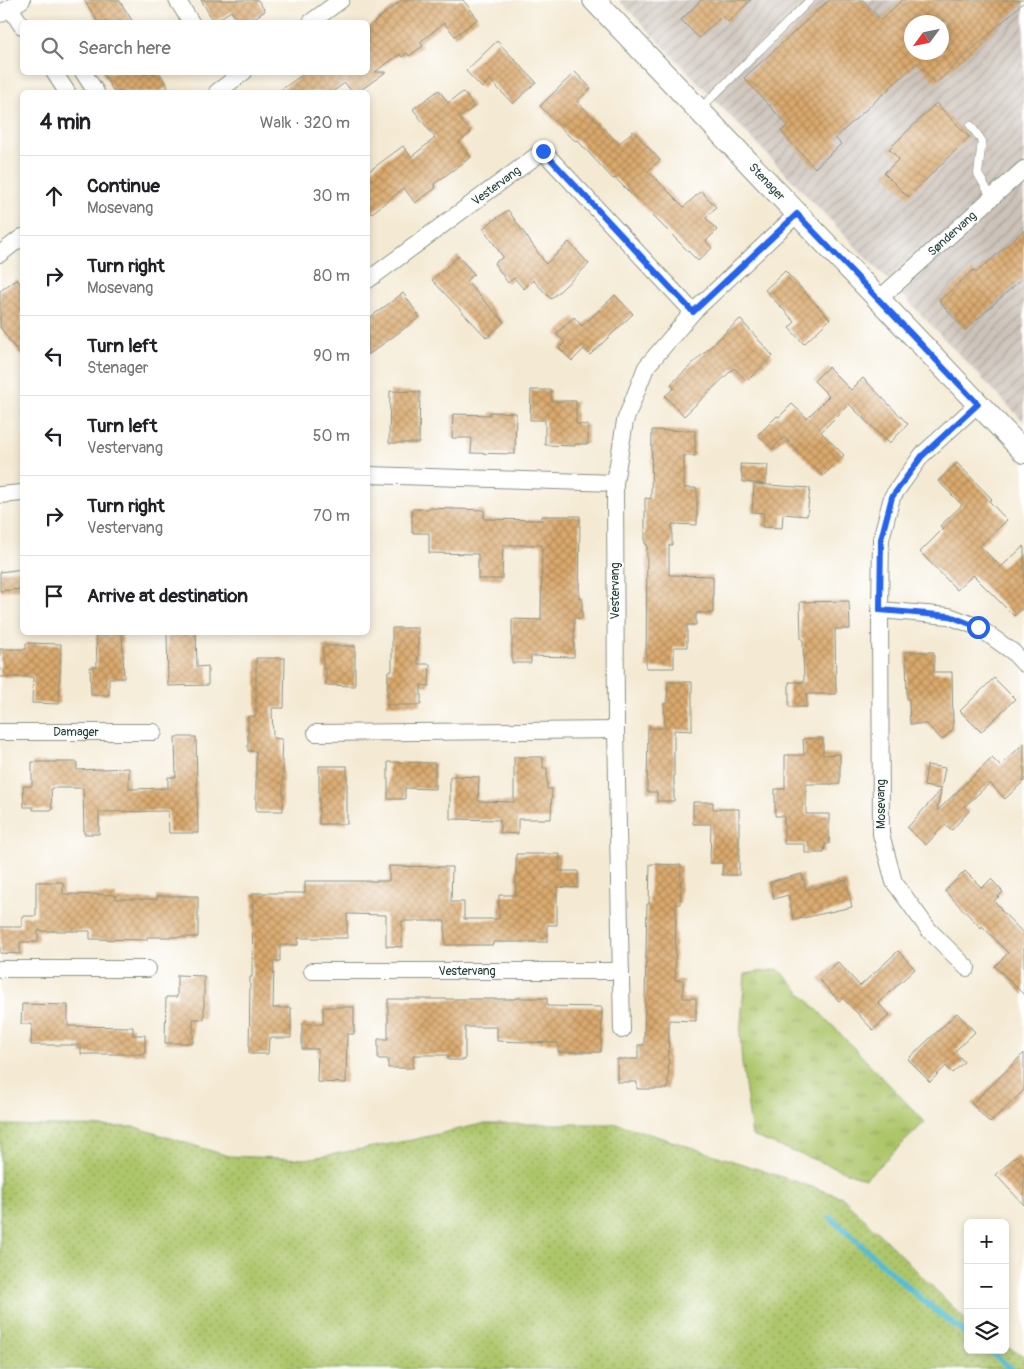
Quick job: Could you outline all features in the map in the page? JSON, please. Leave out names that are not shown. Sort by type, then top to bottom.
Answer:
[{"type":"street","points":[[177,0],[190,20]]},
{"type":"street","points":[[312,20],[322,6],[341,0]]},
{"type":"street","name":"Stenager","points":[[594,0],[1024,452]]},
{"type":"street","points":[[11,8],[20,23]]},
{"type":"street","points":[[56,75],[66,90]]},
{"type":"street","points":[[69,90],[84,75],[95,90]]},
{"type":"street","points":[[222,83],[238,75]]},
{"type":"street","name":"Vestervang","points":[[370,279],[543,151],[693,312]]},
{"type":"street","name":"Søndervang","points":[[879,299],[1024,169]]},
{"type":"street","name":"Vestervang","points":[[622,1030],[616,730],[615,482],[625,421],[646,367],[693,312],[797,214]]},
{"type":"street","points":[[0,254],[20,239]]},
{"type":"street","name":"Mosevang","points":[[967,968],[929,930],[894,882],[881,834],[881,539],[892,497],[922,456],[978,404]]},
{"type":"street","points":[[370,475],[615,482]]},
{"type":"street","points":[[0,494],[20,493]]},
{"type":"street","points":[[880,610],[950,616],[978,627],[1013,652],[1024,664]]},
{"type":"street","points":[[316,733],[616,730]]},
{"type":"street","name":"Damager","points":[[0,732],[154,732]]},
{"type":"street","points":[[0,969],[148,969]]},
{"type":"street","name":"Vestervang","points":[[312,971],[621,972]]},
{"type":"lane","points":[[699,110],[810,0]]},
{"type":"lane","points":[[971,126],[982,141],[978,174],[992,198]]},
{"type":"shaded area","points":[[619,0],[1024,0],[1024,422]]},
{"type":"green space","points":[[778,969],[925,1122],[865,1179],[752,1136],[740,1035],[745,974]]},
{"type":"green space","points":[[481,1124],[619,1124],[842,1197],[964,1318],[964,1354],[1009,1354],[1009,1348],[1024,1356],[1024,1369],[0,1369],[0,1125],[135,1127],[228,1156],[306,1159],[412,1140]]},
{"type":"building","points":[[84,0],[119,0],[132,20],[97,20]]},
{"type":"building","points":[[201,0],[258,0],[265,11],[251,20],[238,20],[231,11],[217,20],[213,20]]},
{"type":"building","points":[[402,0],[463,0],[478,19],[455,36],[444,23],[420,42],[423,46],[409,56],[407,53],[402,57],[400,54],[375,72],[386,72],[361,90],[350,90],[345,83],[335,90],[281,90],[302,75],[370,75],[370,25]]},
{"type":"building","points":[[701,0],[751,0],[728,22],[722,16],[699,38],[681,20]]},
{"type":"building","points":[[829,0],[863,0],[881,20],[902,0],[1024,0],[936,83],[917,63],[835,138],[841,144],[815,168],[781,131],[788,126],[744,78]]},
{"type":"building","points":[[497,41],[536,82],[513,104],[490,80],[482,88],[466,71]]},
{"type":"building","points":[[575,72],[591,88],[577,101],[619,144],[633,131],[660,160],[648,171],[684,207],[701,191],[716,207],[706,218],[717,230],[706,241],[712,248],[698,261],[615,178],[613,179],[577,140],[569,136],[540,106]]},
{"type":"building","points":[[104,75],[161,75],[168,87],[163,90],[113,90]]},
{"type":"building","points":[[439,90],[448,103],[463,92],[474,107],[459,118],[471,133],[459,142],[471,157],[434,184],[436,188],[415,203],[404,188],[370,214],[370,171],[403,146],[411,157],[435,138],[413,109]]},
{"type":"building","points":[[936,103],[969,137],[908,197],[884,173],[899,159],[889,149]]},
{"type":"building","points":[[508,210],[546,264],[569,242],[589,264],[551,299],[533,280],[524,289],[514,278],[508,283],[494,263],[503,257],[483,228]]},
{"type":"building","points":[[1024,230],[1024,277],[965,330],[939,301],[973,270],[976,273]]},
{"type":"building","points":[[458,256],[474,274],[466,281],[504,322],[487,338],[432,280]]},
{"type":"building","points":[[785,271],[830,319],[804,344],[789,328],[795,322],[765,290]]},
{"type":"building","points":[[17,279],[20,284],[20,355],[0,327],[0,291]]},
{"type":"building","points":[[403,293],[420,317],[370,354],[370,318]]},
{"type":"building","points":[[615,295],[633,314],[590,355],[584,349],[572,361],[559,348],[565,342],[556,334],[574,317],[582,326]]},
{"type":"building","points":[[740,319],[773,356],[747,381],[734,368],[684,416],[665,396],[674,388],[671,384]]},
{"type":"building","points":[[828,367],[851,390],[863,378],[908,424],[889,444],[849,404],[821,432],[844,455],[823,476],[784,437],[772,449],[758,435],[792,404],[807,418],[829,396],[814,381]]},
{"type":"building","points":[[531,390],[551,390],[551,401],[576,401],[576,424],[588,425],[588,444],[575,444],[575,446],[545,445],[545,420],[530,420]]},
{"type":"building","points":[[390,391],[420,392],[419,443],[389,443]]},
{"type":"building","points":[[490,412],[516,413],[515,454],[471,453],[472,438],[452,438],[453,414],[490,415]]},
{"type":"building","points":[[652,430],[695,431],[695,456],[684,456],[684,488],[697,488],[697,525],[672,524],[672,545],[669,545],[669,575],[713,576],[713,613],[696,613],[696,625],[687,625],[687,647],[674,647],[674,668],[646,668],[647,544],[645,544],[645,498],[651,499]]},
{"type":"building","points":[[957,463],[992,499],[989,501],[1007,520],[980,546],[1001,567],[1024,546],[1024,607],[1014,616],[973,575],[957,590],[920,552],[943,529],[940,526],[962,505],[938,481]]},
{"type":"building","points":[[740,464],[768,465],[766,484],[743,482]]},
{"type":"building","points":[[754,484],[810,488],[807,516],[783,514],[782,528],[762,527],[764,513],[752,512]]},
{"type":"building","points":[[412,509],[484,510],[484,519],[542,520],[542,516],[580,516],[579,598],[582,598],[582,618],[574,618],[574,657],[531,656],[531,663],[512,663],[512,619],[541,620],[542,545],[503,545],[502,579],[478,579],[478,554],[429,553],[429,533],[412,533]]},
{"type":"building","points":[[20,569],[20,589],[0,591],[0,572]]},
{"type":"building","points":[[849,601],[850,629],[835,629],[836,694],[806,694],[807,707],[789,707],[789,682],[804,682],[800,602]]},
{"type":"building","points":[[392,628],[418,628],[418,664],[430,664],[429,686],[421,685],[421,705],[387,705],[388,671],[392,671]]},
{"type":"building","points":[[96,635],[122,635],[124,678],[109,678],[109,695],[91,695],[90,667],[97,667]]},
{"type":"building","points":[[167,635],[196,635],[197,667],[208,666],[208,685],[168,686]]},
{"type":"building","points":[[26,643],[61,644],[59,704],[32,703],[33,677],[0,677],[0,649],[26,649]]},
{"type":"building","points":[[323,646],[355,646],[355,686],[326,685],[326,669],[323,669]]},
{"type":"building","points":[[906,652],[934,652],[934,672],[952,672],[953,729],[942,740],[927,724],[910,724],[909,699],[907,699]]},
{"type":"building","points":[[256,658],[285,658],[284,708],[272,708],[273,738],[282,739],[283,811],[256,811],[256,751],[248,751],[248,716],[256,716]]},
{"type":"building","points":[[994,678],[1015,699],[981,732],[960,711]]},
{"type":"building","points":[[668,682],[692,682],[692,731],[674,730],[674,801],[657,801],[657,792],[647,792],[648,728],[665,728],[664,703],[667,704]]},
{"type":"building","points":[[175,737],[196,737],[198,833],[169,833],[168,811],[99,812],[99,834],[84,834],[83,788],[51,788],[52,810],[33,810],[33,807],[24,807],[23,786],[32,786],[32,762],[77,762],[77,770],[129,768],[129,789],[168,788],[168,777],[176,777]]},
{"type":"building","points":[[823,738],[823,755],[840,754],[840,784],[806,784],[806,814],[829,814],[829,844],[825,844],[824,853],[805,853],[805,844],[784,844],[784,816],[775,816],[775,789],[785,789],[785,755],[804,755],[803,739]]},
{"type":"building","points":[[1024,743],[1024,781],[1005,799],[990,783],[964,807],[969,811],[952,830],[945,824],[926,845],[907,828],[941,790],[937,811],[992,758],[1000,766]]},
{"type":"building","points":[[514,757],[543,757],[543,768],[547,768],[547,789],[552,789],[551,819],[518,819],[518,834],[500,833],[500,820],[450,819],[450,776],[479,777],[478,801],[514,802]]},
{"type":"building","points":[[388,762],[435,763],[435,789],[405,788],[405,799],[388,799]]},
{"type":"building","points":[[927,765],[945,768],[941,789],[924,786]]},
{"type":"building","points":[[319,766],[347,766],[347,824],[319,824]]},
{"type":"building","points":[[693,802],[713,802],[713,809],[739,809],[739,875],[722,875],[723,863],[710,863],[711,824],[693,824]]},
{"type":"building","points":[[516,854],[560,854],[559,871],[578,871],[578,888],[557,887],[557,925],[547,925],[547,942],[493,942],[493,945],[445,945],[445,921],[402,921],[402,947],[386,946],[386,915],[347,914],[347,938],[298,938],[298,945],[280,945],[280,961],[274,961],[273,1008],[291,1008],[291,1038],[269,1038],[268,1054],[249,1054],[253,893],[305,893],[305,881],[389,881],[389,866],[452,867],[451,902],[464,902],[464,919],[499,919],[499,895],[516,895]]},
{"type":"building","points":[[650,864],[681,865],[680,904],[676,904],[675,980],[683,980],[683,998],[696,998],[696,1021],[669,1020],[668,1089],[637,1089],[637,1082],[617,1082],[617,1059],[638,1059],[638,1045],[644,1045],[647,904],[649,904]]},
{"type":"building","points":[[965,871],[982,888],[991,879],[1003,892],[994,901],[1024,934],[1024,995],[995,966],[1008,953],[945,891]]},
{"type":"building","points":[[802,874],[806,890],[846,880],[852,907],[794,920],[788,895],[774,899],[770,882]]},
{"type":"building","points":[[36,882],[63,882],[63,894],[116,895],[116,899],[198,896],[198,937],[147,937],[147,940],[90,939],[90,931],[38,931],[38,942],[20,942],[20,954],[0,953],[0,927],[22,927],[22,916],[36,916]]},
{"type":"building","points":[[898,951],[915,969],[878,1003],[890,1015],[873,1030],[843,998],[839,1001],[819,979],[838,962],[860,986]]},
{"type":"building","points":[[177,975],[204,976],[204,1019],[193,1019],[193,1043],[165,1043],[166,997],[177,997]]},
{"type":"building","points":[[547,998],[547,1006],[602,1007],[601,1052],[558,1052],[558,1043],[497,1041],[497,1027],[465,1027],[465,1060],[448,1060],[448,1055],[413,1055],[413,1068],[388,1068],[388,1059],[378,1059],[378,1039],[388,1039],[388,999]]},
{"type":"building","points":[[22,1004],[68,1005],[68,1026],[133,1027],[133,1035],[145,1035],[145,1054],[81,1054],[81,1045],[31,1045],[32,1024],[21,1024]]},
{"type":"building","points":[[323,1007],[354,1007],[354,1034],[347,1034],[346,1083],[317,1082],[318,1049],[302,1049],[302,1024],[323,1024]]},
{"type":"building","points":[[957,1013],[975,1032],[955,1051],[964,1062],[952,1073],[946,1066],[930,1082],[908,1059]]},
{"type":"building","points":[[1024,1053],[1024,1090],[990,1123],[972,1104]]},
{"type":"building","points":[[1017,1155],[1024,1163],[1024,1205],[996,1175]]},
{"type":"waterway","points":[[831,1218],[920,1298],[964,1332]]},
{"type":"waterway","points":[[993,1354],[1012,1369]]},
{"type":"route","points":[[543,151],[693,312],[797,214],[978,404],[922,456],[892,497],[881,539],[880,610],[950,616],[978,627]]}]
